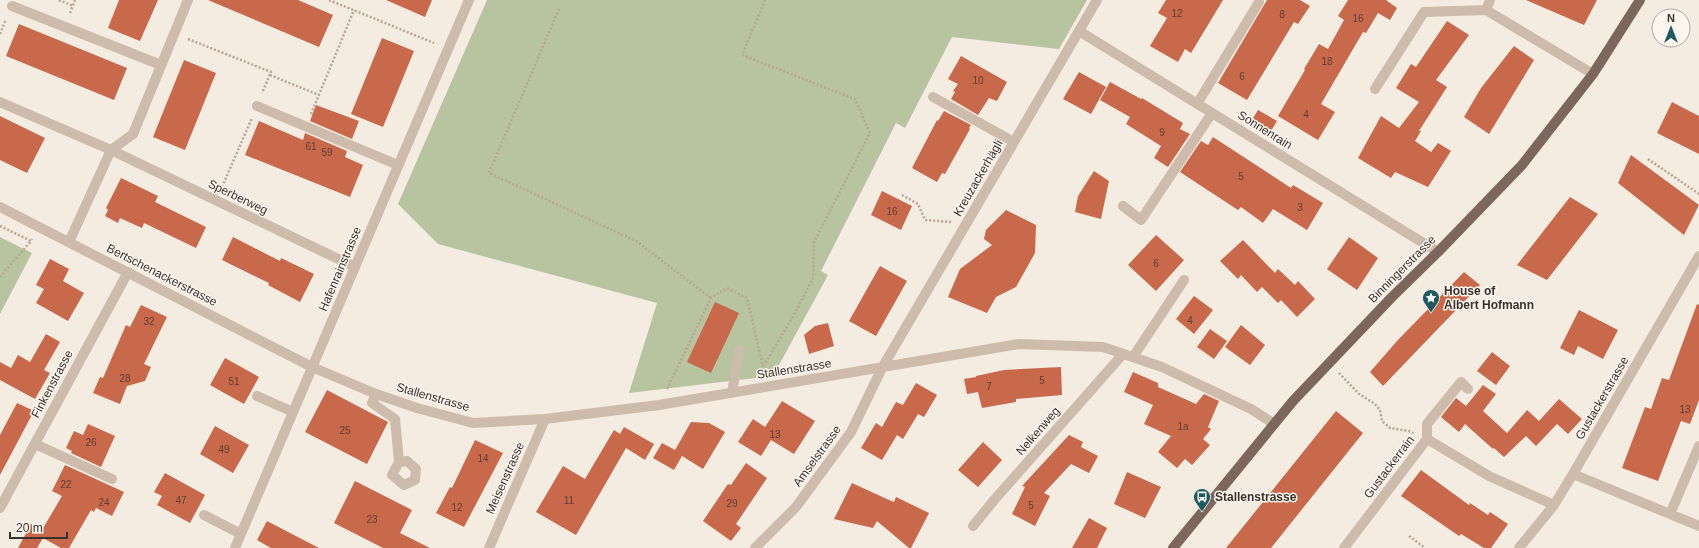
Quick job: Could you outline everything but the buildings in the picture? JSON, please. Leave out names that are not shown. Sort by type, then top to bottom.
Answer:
[{"type":"main road","name":"Binningerstrasse","points":[[1173,548],[1274,423],[1328,363],[1522,165],[1593,74],[1640,0]]},
{"type":"street","points":[[70,242],[111,150],[133,134],[188,0]]},
{"type":"street","name":"Hafenrainstrasse","points":[[235,548],[469,0]]},
{"type":"street","name":"Kreuzackerhägli","points":[[882,368],[1097,0]]},
{"type":"street","points":[[1486,10],[1490,0]]},
{"type":"street","points":[[1197,104],[1259,2]]},
{"type":"street","points":[[12,6],[161,65]]},
{"type":"street","points":[[1375,89],[1424,12],[1486,10],[1593,74]]},
{"type":"street","name":"Sonnenrain","points":[[1079,31],[1438,252]]},
{"type":"street","points":[[933,97],[1014,142]]},
{"type":"street","name":"Sperberweg","points":[[0,102],[111,150],[354,267]]},
{"type":"street","points":[[257,106],[398,165]]},
{"type":"street","points":[[1123,206],[1141,220],[1212,113]]},
{"type":"street","name":"Bertschenackerstrasse","points":[[0,207],[312,367]]},
{"type":"street","name":"Gustackerstrasse","points":[[1520,548],[1554,505],[1699,256]]},
{"type":"street","name":"Finkenstrasse","points":[[0,508],[128,272]]},
{"type":"street","points":[[1133,357],[1184,280]]},
{"type":"street","name":"Stallenstrasse","points":[[312,367],[376,394],[473,423],[545,419],[659,405],[1019,344],[1103,347],[1162,367],[1251,410],[1274,423]]},
{"type":"street","points":[[732,393],[739,350]]},
{"type":"street","name":"Nelkenweg","points":[[973,526],[1123,354]]},
{"type":"street","name":"Amselstrasse","points":[[755,548],[796,506],[851,432],[882,368]]},
{"type":"street","points":[[1427,440],[1427,424],[1431,418],[1460,382],[1468,389]]},
{"type":"street","points":[[376,394],[372,403],[395,419]]},
{"type":"street","points":[[257,396],[293,412]]},
{"type":"street","points":[[399,462],[395,419],[401,402]]},
{"type":"street","name":"Meisenstrasse","points":[[489,548],[545,419]]},
{"type":"street","name":"Gustackerrain","points":[[1344,548],[1427,440],[1489,476],[1554,505]]},
{"type":"street","points":[[35,444],[112,479]]},
{"type":"street","points":[[1670,514],[1699,446]]},
{"type":"street","points":[[1573,474],[1699,526]]},
{"type":"street","points":[[204,516],[241,534]]},
{"type":"path","points":[[59,0],[73,6]]},
{"type":"path","points":[[329,0],[448,49]]},
{"type":"path","points":[[763,367],[795,313],[813,278],[814,242],[870,133],[855,99],[742,55],[765,0]]},
{"type":"path","points":[[559,9],[489,173],[636,241],[711,298]]},
{"type":"path","points":[[306,127],[354,10]]},
{"type":"path","points":[[174,33],[271,72],[217,201]]},
{"type":"path","points":[[270,75],[319,95]]},
{"type":"path","points":[[1648,159],[1699,194]]},
{"type":"path","points":[[902,195],[918,204],[925,220],[951,222],[964,228]]},
{"type":"path","points":[[0,277],[31,241]]},
{"type":"path","points":[[659,405],[711,298],[727,288],[747,298],[763,367],[760,388]]},
{"type":"path","points":[[1328,363],[1359,394],[1375,404],[1380,410],[1382,421],[1390,428],[1409,431],[1427,440]]},
{"type":"path","points":[[1409,536],[1425,548]]},
{"type":"green space","points":[[487,0],[1087,0],[1059,49],[952,37],[905,128],[896,123],[821,271],[828,275],[773,376],[629,393],[657,303],[438,244],[398,204]]},
{"type":"green space","points":[[0,237],[32,253],[0,314]]},
{"type":"place","name":"House of Albert Hofmann","points":[[1431,313]]},
{"type":"place","name":"Stallenstrasse","points":[[1202,512]]}]
